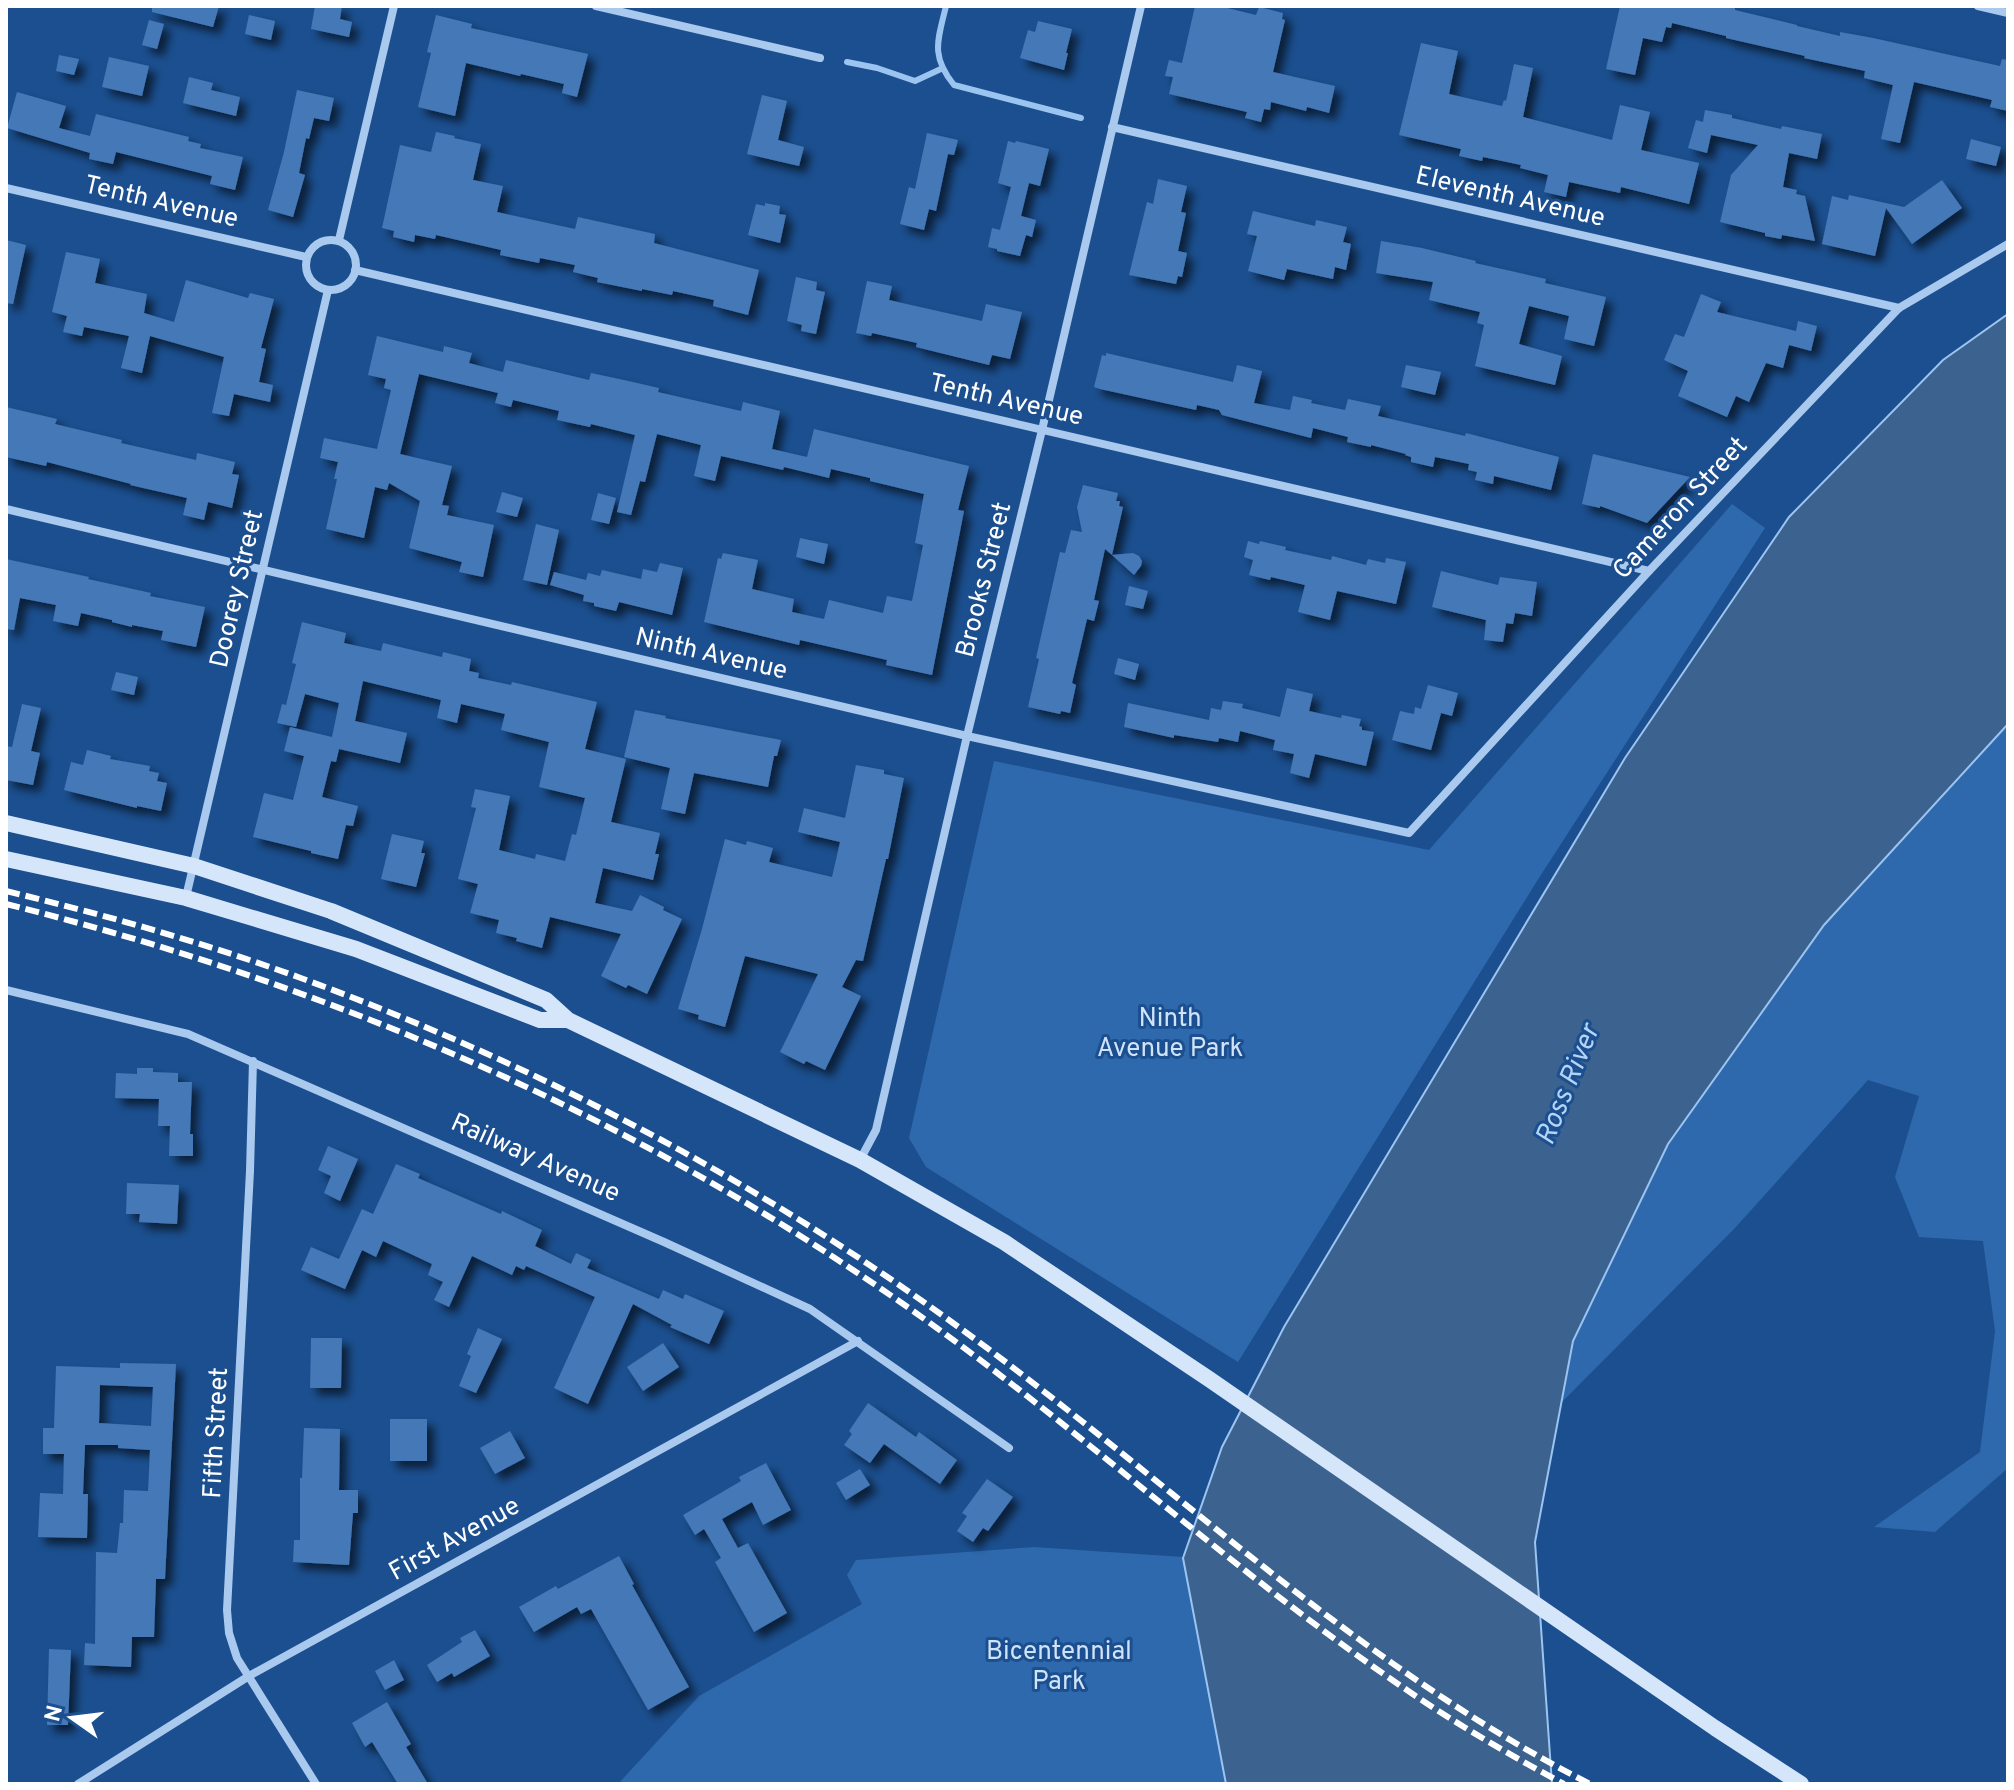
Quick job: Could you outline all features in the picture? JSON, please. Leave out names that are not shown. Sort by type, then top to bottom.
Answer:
[{"type":"main road","points":[[6,823],[194,866],[331,911],[546,1000],[568,1020],[860,1160],[1004,1242],[1801,1784]]},
{"type":"main road","points":[[6,859],[186,898],[356,949],[540,1020],[568,1020]]},
{"type":"street","points":[[339,240],[394,6]]},
{"type":"street","points":[[596,6],[820,58]]},
{"type":"street","name":"Brooks Street","points":[[860,1160],[876,1130],[1141,6]]},
{"type":"street","points":[[1978,6],[2008,13]]},
{"type":"street","name":"Eleventh Avenue","points":[[1112,127],[1899,308]]},
{"type":"street","name":"Tenth Avenue","points":[[6,188],[306,257]]},
{"type":"street","points":[[323,240],[339,240],[351,249],[355,270],[348,283],[336,290],[328,290],[310,279],[306,272],[306,257],[323,240]]},
{"type":"street","name":"Cameron Street","points":[[1409,833],[1649,571],[1899,308],[2008,244]]},
{"type":"street","name":"Tenth Avenue","points":[[355,270],[1649,571]]},
{"type":"street","name":"Doorey Street","points":[[186,898],[328,290]]},
{"type":"street","name":"Ninth Avenue","points":[[6,509],[967,736],[1409,833]]},
{"type":"street","name":"Railway Avenue","points":[[6,990],[188,1034],[810,1309],[1009,1448]]},
{"type":"street","name":"Fifth Street","points":[[253,1061],[227,1610],[229,1633],[237,1658],[316,1784]]},
{"type":"street","name":"First Avenue","points":[[78,1784],[249,1676],[858,1341]]},
{"type":"green space","name":"Ninth Avenue Park","points":[[1732,504],[1765,528],[1537,881],[1238,1362],[926,1167],[909,1138],[994,761],[1429,850]]},
{"type":"green space","points":[[2008,724],[2008,1468],[1935,1532],[1874,1527],[1980,1452],[1995,1331],[1983,1241],[1919,1237],[1895,1177],[1919,1096],[1868,1080],[1735,1228],[1561,1403],[1573,1341],[1668,1144],[1824,925]]},
{"type":"green space","name":"Bicentennial Park","points":[[1034,1547],[1183,1557],[1226,1784],[618,1784],[699,1696],[862,1604],[847,1575],[856,1560]]},
{"type":"water","name":"Ross River","points":[[2008,314],[2008,724],[1824,925],[1668,1144],[1573,1341],[1535,1542],[1552,1784],[1226,1784],[1183,1558],[1222,1447],[1284,1327],[1625,758],[1789,517],[1943,360]]},
{"type":"building","points":[[152,6],[219,6],[213,27],[152,12]]},
{"type":"building","points":[[315,6],[342,6],[340,19],[352,22],[349,37],[311,29]]},
{"type":"building","points":[[1195,6],[1219,6],[1256,15],[1259,7],[1283,13],[1282,19],[1285,20],[1273,72],[1335,86],[1329,113],[1271,102],[1270,110],[1264,109],[1261,122],[1245,118],[1247,112],[1169,94],[1173,77],[1165,76],[1169,60],[1182,63]]},
{"type":"building","points":[[1620,6],[1725,6],[1840,36],[1840,32],[1873,38],[2000,66],[2002,59],[2008,60],[2008,111],[1990,107],[1992,100],[1914,82],[1900,143],[1881,139],[1893,85],[1864,78],[1865,71],[1672,23],[1671,28],[1666,27],[1662,42],[1643,38],[1635,75],[1606,69]]},
{"type":"building","points":[[249,15],[275,21],[271,40],[245,34]]},
{"type":"building","points":[[436,15],[472,24],[471,28],[588,54],[577,97],[562,93],[564,84],[466,63],[455,116],[418,107]]},
{"type":"building","points":[[149,20],[164,24],[157,49],[142,45]]},
{"type":"building","points":[[1038,21],[1072,29],[1064,70],[1020,58],[1028,30],[1035,32]]},
{"type":"building","points":[[1421,43],[1458,51],[1449,94],[1502,106],[1506,101],[1514,64],[1533,68],[1523,117],[1612,140],[1620,105],[1650,112],[1641,150],[1699,163],[1689,204],[1621,187],[1620,193],[1569,182],[1566,197],[1544,192],[1548,175],[1520,168],[1521,165],[1483,157],[1482,161],[1459,156],[1461,149],[1399,135]]},
{"type":"building","points":[[59,55],[79,59],[74,75],[56,71]]},
{"type":"building","points":[[109,57],[149,66],[142,96],[102,87]]},
{"type":"building","points":[[189,77],[213,83],[211,90],[240,97],[236,116],[183,103]]},
{"type":"building","points":[[297,90],[334,98],[329,121],[314,118],[309,139],[306,138],[299,173],[305,175],[293,217],[268,210]]},
{"type":"building","points":[[17,92],[66,106],[59,128],[90,136],[96,114],[189,137],[188,141],[201,144],[200,148],[243,157],[235,190],[210,184],[212,176],[116,152],[113,164],[89,159],[90,153],[7,128]]},
{"type":"building","points":[[762,95],[787,101],[778,140],[804,147],[799,166],[747,154]]},
{"type":"building","points":[[1705,110],[1781,129],[1782,126],[1822,134],[1817,159],[1789,153],[1783,187],[1797,190],[1796,194],[1805,196],[1815,241],[1782,235],[1781,239],[1765,236],[1765,233],[1720,222],[1731,175],[1758,145],[1711,135],[1707,153],[1688,148],[1696,120],[1703,122]]},
{"type":"building","points":[[436,132],[481,144],[473,180],[503,186],[497,212],[575,229],[578,217],[655,234],[654,243],[759,270],[748,315],[713,306],[714,300],[673,291],[672,295],[597,282],[598,278],[573,272],[575,265],[540,258],[539,263],[500,255],[501,250],[436,235],[435,239],[415,235],[414,242],[393,237],[394,231],[382,228],[400,145],[431,152]]},
{"type":"building","points":[[927,133],[958,140],[954,155],[948,154],[936,211],[929,209],[924,230],[900,224],[909,187],[915,189]]},
{"type":"building","points":[[1971,139],[2001,147],[1996,166],[1966,159]]},
{"type":"building","points":[[1008,141],[1049,149],[1040,186],[1029,183],[1021,216],[1036,220],[1032,237],[1026,235],[1020,256],[988,247],[992,228],[1000,230],[1011,187],[998,183]]},
{"type":"building","points":[[1158,179],[1187,186],[1181,212],[1186,213],[1178,251],[1187,253],[1182,277],[1178,276],[1176,284],[1129,275],[1147,202],[1153,204]]},
{"type":"building","points":[[1942,180],[1962,208],[1912,244],[1886,208],[1875,256],[1822,244],[1832,196],[1848,200],[1849,195],[1904,207]]},
{"type":"building","points":[[765,203],[780,206],[779,214],[786,215],[780,243],[748,235],[756,204],[765,206]]},
{"type":"building","points":[[1253,211],[1315,226],[1316,220],[1347,227],[1343,242],[1351,244],[1346,270],[1335,267],[1333,279],[1287,269],[1284,280],[1248,271],[1257,236],[1247,234]]},
{"type":"building","points":[[6,240],[26,245],[13,304],[6,303]]},
{"type":"building","points":[[1381,241],[1476,261],[1546,279],[1545,283],[1606,297],[1594,346],[1564,339],[1569,316],[1529,306],[1519,344],[1562,356],[1555,385],[1475,366],[1484,325],[1477,323],[1480,312],[1429,300],[1433,282],[1376,273]]},
{"type":"building","points":[[66,252],[100,259],[95,283],[147,294],[144,313],[174,322],[186,280],[248,298],[250,293],[274,299],[261,348],[266,349],[259,382],[273,385],[270,402],[234,394],[229,416],[212,413],[224,357],[150,336],[142,373],[121,368],[129,336],[84,327],[82,336],[63,332],[67,316],[52,312]]},
{"type":"building","points":[[796,277],[817,282],[816,290],[825,292],[816,334],[801,331],[802,325],[787,321]]},
{"type":"building","points":[[867,281],[892,286],[889,300],[982,321],[986,304],[1022,312],[1010,359],[992,355],[989,365],[916,347],[917,343],[872,333],[871,336],[856,333]]},
{"type":"building","points":[[1701,294],[1721,302],[1717,312],[1796,331],[1798,321],[1817,326],[1811,351],[1789,345],[1783,368],[1766,363],[1749,402],[1736,396],[1727,417],[1678,396],[1688,371],[1664,360],[1675,334],[1684,337]]},
{"type":"building","points":[[377,336],[443,352],[444,346],[472,353],[469,363],[503,372],[506,360],[589,380],[591,373],[624,380],[659,388],[658,392],[741,411],[743,402],[780,411],[772,449],[807,457],[814,429],[969,466],[958,510],[964,511],[932,675],[886,665],[887,660],[800,640],[799,645],[704,622],[718,558],[721,559],[723,553],[758,560],[752,589],[794,599],[792,612],[824,619],[829,600],[883,613],[887,596],[912,601],[923,545],[915,543],[924,494],[870,481],[870,478],[831,469],[829,478],[721,456],[715,481],[694,476],[701,445],[657,434],[645,482],[640,481],[631,515],[617,512],[635,435],[591,424],[590,427],[557,420],[559,411],[513,400],[511,407],[495,403],[498,393],[419,374],[400,454],[452,466],[442,505],[449,506],[447,515],[494,525],[483,577],[459,572],[462,562],[409,548],[420,501],[389,483],[387,490],[375,487],[364,538],[326,529],[338,462],[320,458],[324,438],[377,449],[391,390],[384,388],[386,379],[368,375]]},
{"type":"building","points":[[1106,353],[1233,382],[1237,365],[1262,371],[1254,403],[1290,410],[1293,396],[1345,410],[1348,399],[1381,406],[1378,416],[1465,436],[1466,433],[1559,457],[1551,490],[1494,476],[1493,484],[1475,480],[1477,472],[1468,470],[1469,464],[1435,457],[1433,467],[1411,462],[1411,457],[1406,454],[1347,442],[1348,437],[1313,428],[1311,438],[1222,415],[1219,410],[1197,405],[1196,410],[1100,389],[1094,387],[1102,355],[1106,356]]},
{"type":"building","points":[[1406,365],[1441,372],[1435,395],[1401,387]]},
{"type":"building","points":[[6,407],[57,419],[55,424],[122,440],[121,443],[196,460],[197,453],[235,462],[232,474],[239,475],[232,508],[208,502],[204,520],[183,515],[187,498],[47,462],[46,466],[6,457]]},
{"type":"building","points":[[1593,454],[1690,477],[1647,523],[1600,506],[1582,504]]},
{"type":"building","points":[[1083,485],[1118,493],[1116,501],[1120,501],[1119,506],[1123,507],[1112,555],[1105,549],[1094,600],[1099,601],[1094,621],[1087,619],[1072,683],[1076,685],[1070,713],[1061,711],[1060,714],[1028,707],[1060,552],[1065,553],[1071,530],[1082,532],[1077,507]]},
{"type":"building","points":[[502,492],[523,498],[517,517],[496,512]]},
{"type":"building","points":[[598,493],[616,498],[609,524],[591,520]]},
{"type":"building","points":[[536,524],[559,530],[547,585],[523,580]]},
{"type":"building","points":[[800,538],[828,544],[824,564],[796,557]]},
{"type":"building","points":[[1248,541],[1366,565],[1368,559],[1385,563],[1386,558],[1406,562],[1396,604],[1337,591],[1330,620],[1298,612],[1305,585],[1249,575],[1253,560],[1244,557]]},
{"type":"building","points":[[1133,553],[1142,561],[1134,575],[1112,555]]},
{"type":"building","points":[[6,559],[205,607],[196,647],[161,640],[163,631],[132,627],[81,613],[78,626],[53,621],[56,605],[20,598],[14,630],[6,629]]},
{"type":"building","points":[[660,563],[683,568],[672,615],[619,602],[616,611],[594,606],[594,603],[583,601],[584,595],[550,585],[554,572],[586,580],[588,573],[600,576],[602,570],[641,579],[643,569],[657,572]]},
{"type":"building","points":[[1441,571],[1498,585],[1500,577],[1537,582],[1532,616],[1515,613],[1513,624],[1506,623],[1503,642],[1484,640],[1486,620],[1432,607]]},
{"type":"building","points":[[1129,586],[1148,591],[1143,609],[1125,605]]},
{"type":"building","points":[[302,622],[346,633],[344,643],[381,651],[383,643],[442,657],[443,652],[471,659],[469,671],[479,673],[478,678],[511,685],[512,682],[597,702],[585,749],[626,759],[611,822],[660,833],[653,880],[603,868],[595,903],[632,911],[640,895],[682,919],[647,994],[601,976],[621,934],[550,917],[542,948],[496,933],[499,920],[470,913],[478,884],[458,879],[476,808],[471,807],[475,789],[510,796],[499,850],[535,859],[536,854],[565,861],[572,834],[576,835],[585,798],[539,787],[549,742],[501,730],[505,714],[461,704],[457,723],[437,718],[441,700],[363,681],[355,721],[407,733],[400,763],[339,749],[336,762],[331,761],[322,797],[358,806],[353,826],[346,825],[338,859],[253,837],[264,793],[293,800],[304,756],[284,751],[290,727],[332,737],[339,703],[305,694],[296,727],[277,723],[282,704],[286,705]]},
{"type":"building","points":[[1118,658],[1139,664],[1135,680],[1114,674]]},
{"type":"building","points":[[116,672],[138,677],[134,695],[111,690]]},
{"type":"building","points":[[1428,685],[1458,693],[1452,716],[1441,713],[1431,750],[1392,740],[1400,711],[1414,714],[1415,707],[1421,709]]},
{"type":"building","points":[[1287,688],[1313,694],[1309,711],[1361,719],[1359,726],[1362,730],[1374,732],[1366,766],[1315,754],[1309,778],[1290,773],[1294,754],[1273,750],[1275,740],[1240,731],[1238,742],[1219,738],[1218,742],[1174,735],[1174,738],[1124,727],[1128,703],[1209,720],[1211,708],[1221,710],[1223,701],[1243,704],[1242,708],[1280,717]]},
{"type":"building","points":[[22,704],[41,708],[31,751],[40,753],[33,785],[6,780],[6,746],[12,747]]},
{"type":"building","points":[[635,710],[781,740],[777,756],[774,756],[768,787],[694,773],[685,814],[661,809],[670,768],[624,757]]},
{"type":"building","points":[[87,750],[111,756],[110,759],[150,766],[149,771],[159,773],[157,781],[167,783],[161,811],[64,790],[71,762],[83,765]]},
{"type":"building","points":[[856,765],[884,770],[884,774],[904,778],[863,961],[856,960],[842,987],[861,996],[825,1070],[780,1052],[818,974],[745,956],[725,1027],[678,1009],[725,839],[773,848],[769,862],[832,877],[840,842],[798,832],[804,808],[845,818]]},
{"type":"building","points":[[392,834],[424,841],[421,853],[425,853],[416,887],[381,879]]},
{"type":"building","points":[[137,1068],[178,1073],[178,1082],[192,1082],[190,1134],[193,1134],[193,1156],[169,1156],[170,1126],[158,1126],[159,1099],[115,1098],[116,1073],[137,1074]]},
{"type":"building","points":[[328,1146],[358,1159],[340,1201],[324,1193],[331,1176],[318,1170]]},
{"type":"building","points":[[396,1164],[420,1174],[418,1178],[542,1230],[535,1246],[571,1264],[576,1253],[591,1260],[587,1268],[659,1299],[663,1290],[683,1299],[685,1294],[724,1311],[709,1344],[670,1327],[672,1325],[633,1304],[588,1404],[554,1388],[595,1297],[526,1266],[524,1270],[516,1266],[512,1275],[472,1256],[449,1307],[434,1300],[443,1282],[428,1275],[432,1264],[383,1241],[376,1257],[362,1250],[345,1289],[301,1270],[311,1247],[339,1259],[362,1209],[373,1214]]},
{"type":"building","points":[[127,1183],[179,1185],[177,1224],[139,1222],[140,1214],[126,1214]]},
{"type":"building","points":[[478,1328],[502,1339],[476,1393],[459,1386]]},
{"type":"building","points":[[311,1338],[342,1338],[341,1388],[310,1388]]},
{"type":"building","points":[[663,1343],[679,1367],[643,1391],[627,1367]]},
{"type":"building","points":[[120,1363],[176,1364],[165,1579],[156,1579],[154,1637],[132,1637],[131,1667],[84,1665],[85,1643],[95,1644],[96,1552],[117,1553],[120,1523],[123,1523],[124,1490],[148,1491],[150,1450],[118,1448],[118,1445],[85,1445],[83,1494],[88,1494],[87,1538],[38,1537],[40,1493],[63,1494],[64,1454],[43,1454],[43,1428],[54,1428],[56,1366],[120,1368]],"holes":[[[100,1385],[153,1387],[151,1426],[99,1423]]]},
{"type":"building","points":[[868,1403],[916,1437],[919,1432],[957,1460],[940,1484],[884,1444],[870,1463],[844,1445],[852,1434],[849,1431]]},
{"type":"building","points":[[390,1419],[427,1419],[427,1461],[390,1461]]},
{"type":"building","points":[[304,1428],[340,1429],[339,1490],[358,1490],[358,1513],[353,1513],[349,1565],[293,1562],[294,1540],[300,1540]]},
{"type":"building","points":[[510,1431],[525,1458],[495,1474],[480,1448]]},
{"type":"building","points":[[766,1463],[791,1510],[763,1525],[752,1502],[722,1519],[738,1548],[748,1543],[787,1613],[754,1632],[715,1562],[721,1558],[704,1529],[695,1535],[683,1515],[741,1481],[739,1477]]},
{"type":"building","points":[[860,1469],[870,1485],[846,1500],[836,1483]]},
{"type":"building","points":[[987,1479],[1013,1497],[988,1531],[983,1528],[973,1542],[957,1531],[967,1516],[962,1513]]},
{"type":"building","points":[[619,1556],[689,1687],[648,1710],[591,1609],[581,1614],[577,1607],[534,1632],[519,1607]]},
{"type":"building","points":[[475,1630],[490,1656],[454,1677],[452,1673],[437,1682],[427,1665]]},
{"type":"building","points":[[49,1649],[71,1650],[68,1725],[47,1725]]},
{"type":"building","points":[[394,1660],[404,1680],[385,1690],[375,1671]]},
{"type":"building","points":[[387,1702],[411,1744],[406,1747],[428,1784],[398,1784],[372,1742],[365,1747],[352,1723]]},
{"type":"waterway","points":[[946,6],[938,47],[942,65],[954,85],[1081,118]]},
{"type":"waterway","points":[[847,62],[915,81],[943,68]]},
{"type":"railway","points":[[6,891],[190,941],[262,964],[386,1011],[559,1088],[726,1176],[887,1277],[964,1331],[1268,1570],[1424,1685],[1505,1737],[1590,1784]]},
{"type":"railway","points":[[6,904],[131,938],[255,977],[376,1022],[494,1072],[610,1128],[723,1190],[834,1257],[941,1331],[1057,1419],[1284,1601],[1401,1686],[1564,1784]]}]
